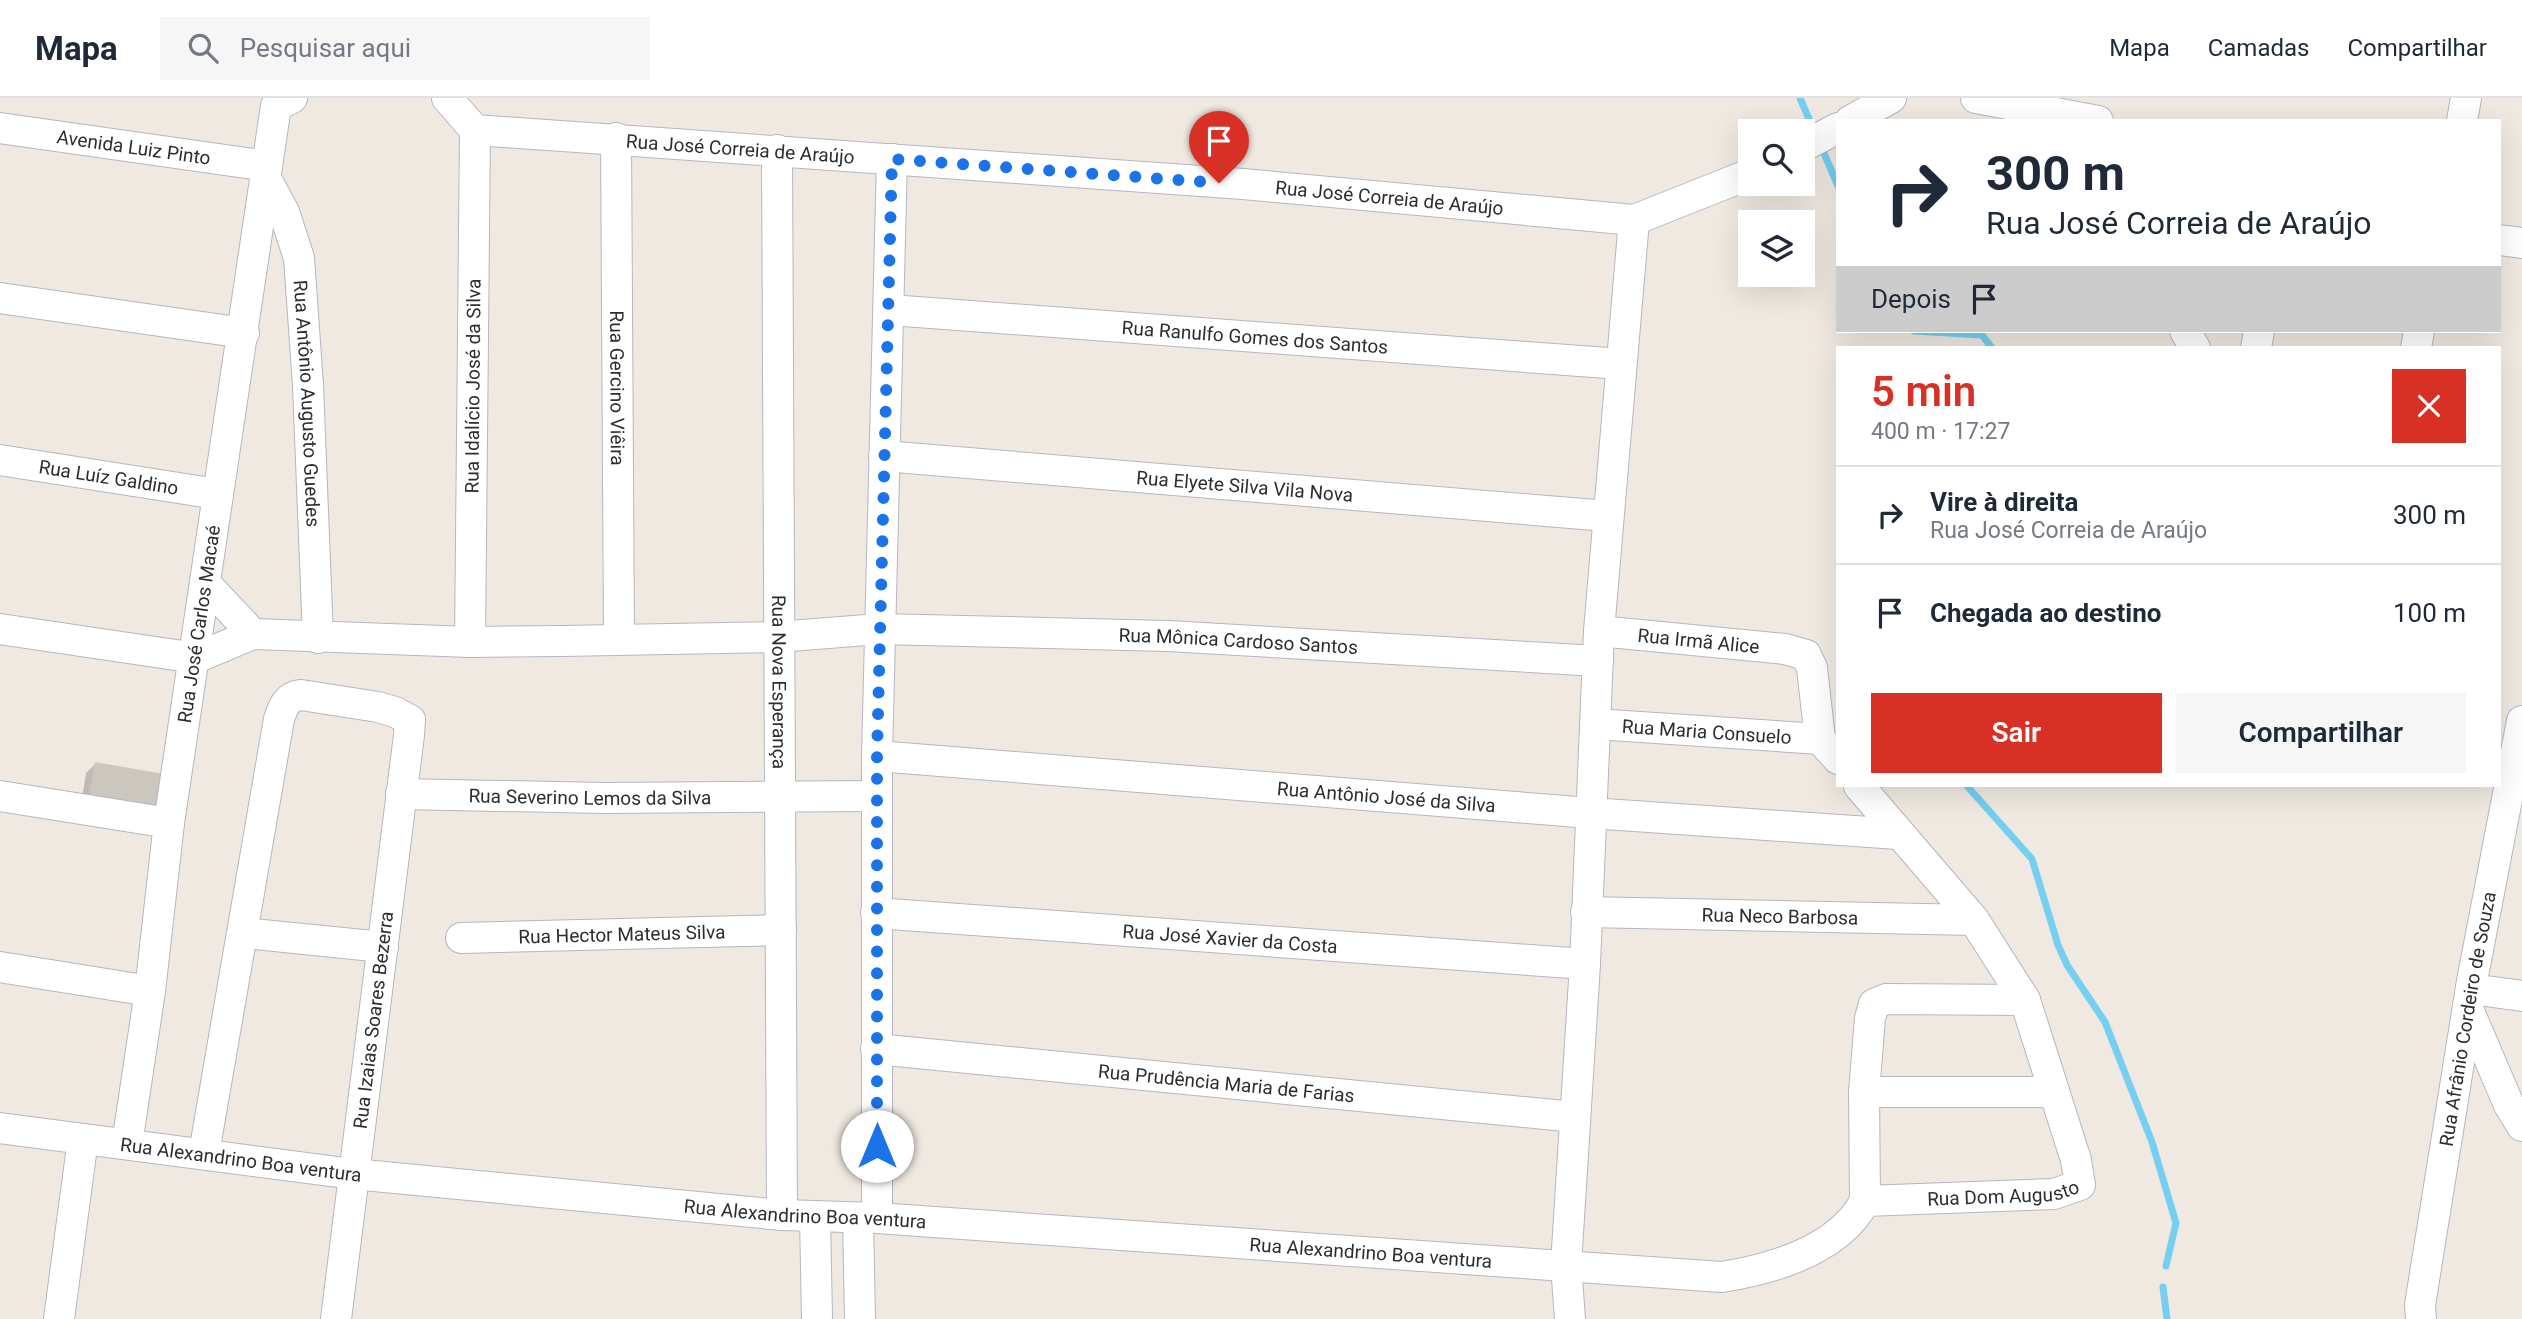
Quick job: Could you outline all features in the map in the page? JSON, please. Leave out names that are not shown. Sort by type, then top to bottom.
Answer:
[{"type":"street","points":[[447,98],[475,130]]},
{"type":"street","points":[[1854,119],[1891,98]]},
{"type":"street","points":[[1976,98],[2067,111]]},
{"type":"street","points":[[2462,119],[2466,98]]},
{"type":"street","name":"Rua José Carlos Macaé","points":[[127,1144],[150,991],[169,823],[196,658],[266,172],[284,102]]},
{"type":"street","name":"Avenida Luiz Pinto","points":[[0,128],[266,172]]},
{"type":"street","points":[[1815,140],[1836,129]]},
{"type":"street","name":"Rua José Correia de Araújo","points":[[475,130],[1243,184],[1634,220]]},
{"type":"street","name":"Rua Idalício José da Silva","points":[[470,642],[475,130]]},
{"type":"street","name":"Rua Gercino Viêira","points":[[617,138],[619,639]]},
{"type":"street","name":"Rua Nova Esperança","points":[[777,150],[777,637],[782,1215]]},
{"type":"street","points":[[860,1319],[876,1049],[879,629],[890,310],[892,159]]},
{"type":"street","name":"Rua Antônio Augusto Guedes","points":[[266,172],[284,212],[299,258],[308,385],[318,638]]},
{"type":"street","points":[[1570,1319],[1566,1265],[1585,964],[1599,631],[1634,220],[1738,179]]},
{"type":"street","points":[[2501,240],[2522,243]]},
{"type":"street","points":[[0,298],[244,334]]},
{"type":"street","name":"Rua Ranulfo Gomes dos Santos","points":[[890,310],[1621,365]]},
{"type":"street","name":"Rua Elyete Silva Vila Nova","points":[[884,456],[1607,516]]},
{"type":"street","name":"Rua Luíz Galdino","points":[[0,460],[218,494]]},
{"type":"street","points":[[0,629],[196,658],[253,634],[205,583]]},
{"type":"street","name":"Rua Mônica Cardoso Santos","points":[[253,634],[470,642],[777,637],[879,629],[1168,636],[1598,661]]},
{"type":"street","name":"Rua Irmã Alice","points":[[1599,631],[1806,654],[1812,668],[1832,751]]},
{"type":"street","name":"Rua Izaias Soares Bezerra","points":[[244,933],[279,719],[288,700],[302,695],[378,707],[410,720],[336,1319]]},
{"type":"street","name":"Rua Afrânio Cordeiro de Souza","points":[[2421,1319],[2420,1305],[2469,999],[2512,834],[2522,721]]},
{"type":"street","name":"Rua Maria Consuelo","points":[[1595,724],[1832,751]]},
{"type":"street","name":"Rua Antônio José da Silva","points":[[877,755],[1590,813],[1898,834]]},
{"type":"street","name":"Rua Dom Augusto","points":[[1860,787],[1974,920],[2025,1000],[2080,1177],[2080,1185],[2071,1191],[2054,1194],[1865,1201]]},
{"type":"street","name":"Rua Severino Lemos da Silva","points":[[401,794],[877,796]]},
{"type":"street","points":[[0,796],[169,823]]},
{"type":"street","name":"Rua Neco Barbosa","points":[[1586,912],[1974,920]]},
{"type":"street","name":"Rua José Xavier da Costa","points":[[876,913],[1585,964]]},
{"type":"street","name":"Rua Hector Mateus Silva","points":[[461,938],[781,930]]},
{"type":"street","points":[[204,1153],[244,933],[383,947]]},
{"type":"street","points":[[0,967],[150,991]]},
{"type":"street","points":[[2522,996],[2469,999],[2509,1105],[2522,1126]]},
{"type":"street","points":[[1865,1201],[1864,1092],[1870,1018],[1874,1004],[1879,1000],[2025,1000]]},
{"type":"street","name":"Rua Prudência Maria de Farias","points":[[876,1049],[1575,1116]]},
{"type":"street","points":[[1864,1092],[2054,1092]]},
{"type":"street","name":"Rua Alexandrino Boa ventura","points":[[0,1128],[353,1174],[782,1215],[868,1218],[1721,1277],[1762,1270],[1799,1255],[1838,1232],[1856,1217],[1865,1201]]},
{"type":"street","points":[[59,1319],[83,1139]]},
{"type":"street","points":[[815,1216],[817,1319]]},
{"type":"building","points":[[95,762],[164,774],[158,809],[89,796]]},
{"type":"waterway","points":[[1800,98],[1809,119]]},
{"type":"waterway","points":[[1820,144],[1836,181]]},
{"type":"waterway","points":[[1948,333],[1982,335],[1990,346]]},
{"type":"waterway","points":[[1968,787],[2032,859],[2058,945],[2067,965],[2105,1022],[2152,1142],[2176,1223],[2166,1266]]},
{"type":"waterway","points":[[2163,1287],[2167,1319]]},
{"type":"route","points":[[877,1146],[877,755],[892,159],[1219,183]]}]
